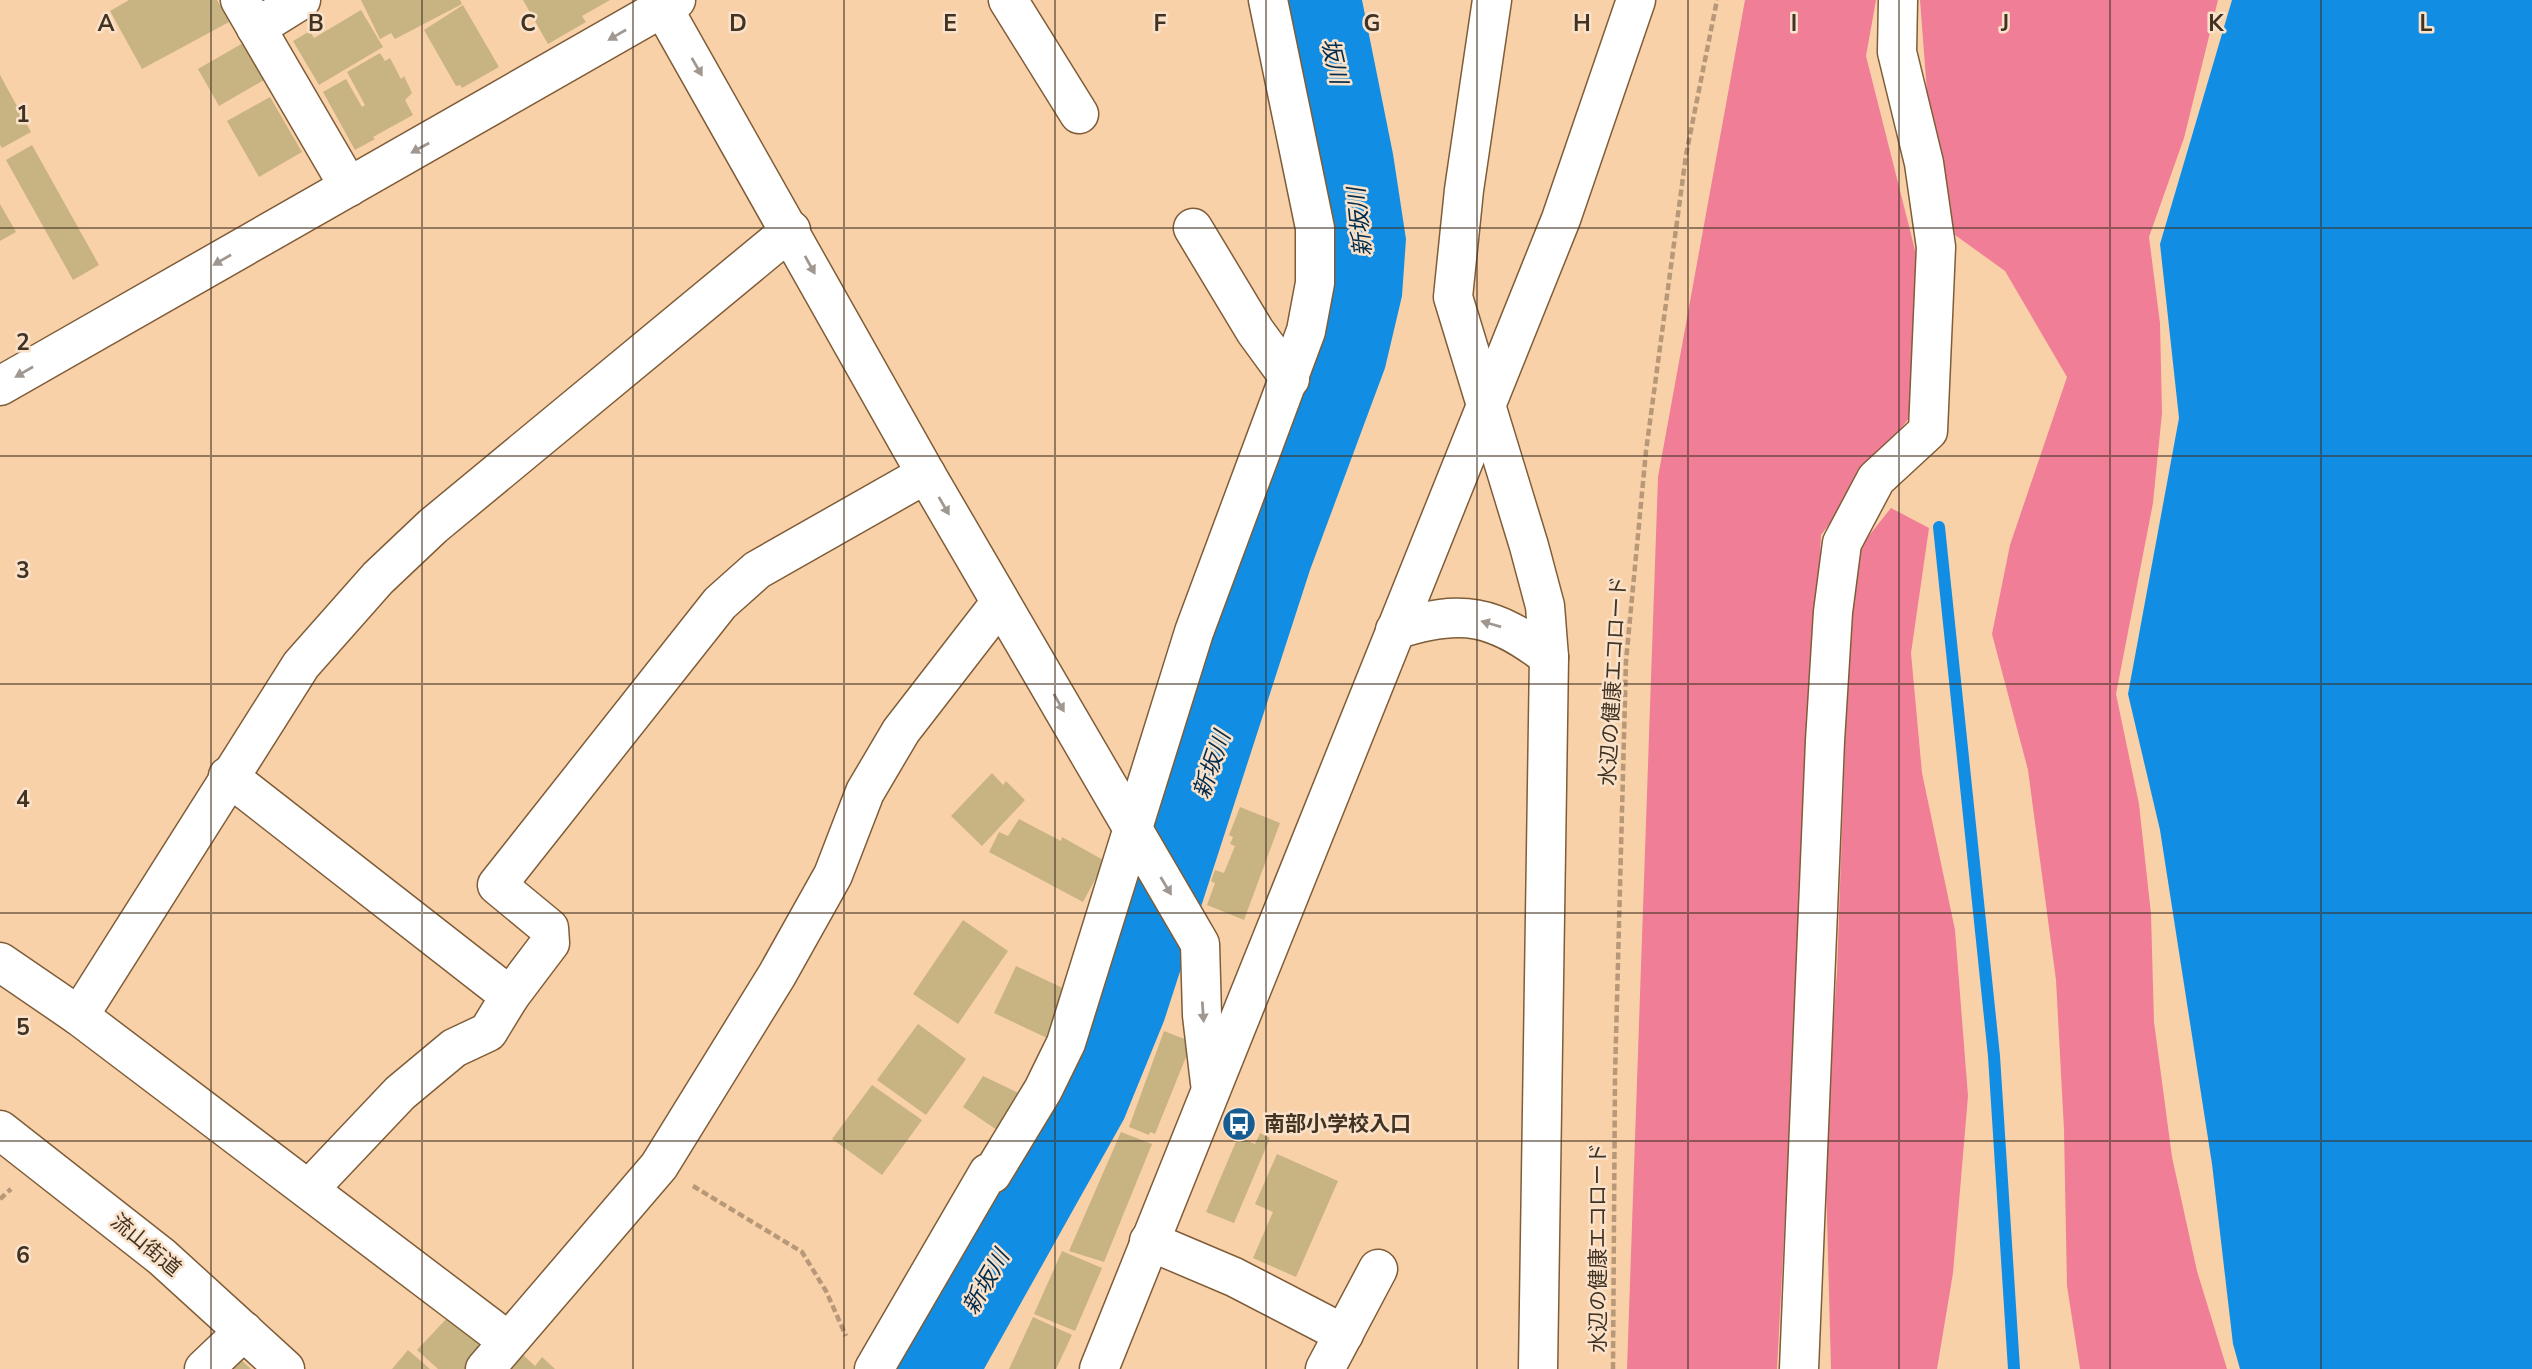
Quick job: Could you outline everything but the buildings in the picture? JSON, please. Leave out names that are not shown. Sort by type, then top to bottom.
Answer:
[{"type":"street","points":[[301,0],[248,14],[349,187]]},
{"type":"street","points":[[1008,0],[1079,114]]},
{"type":"street","points":[[862,1358],[988,1174],[992,1174],[1043,1090],[1066,1043],[1194,632],[1306,331],[1315,283],[1315,228],[1268,0]]},
{"type":"street","points":[[1492,0],[1464,190],[1453,297],[1516,498],[1545,607],[1549,657],[1538,1369]]},
{"type":"street","points":[[1099,1369],[1561,219],[1636,0]]},
{"type":"street","points":[[1799,1369],[1825,741],[1833,612],[1842,542],[1876,479],[1928,431],[1936,247],[1924,163],[1897,52],[1898,0]]},
{"type":"street","points":[[0,386],[661,5],[791,230],[1000,603],[1200,944],[1202,1015],[1211,1088]]},
{"type":"street","points":[[1193,228],[1255,331],[1290,379]]},
{"type":"street","points":[[79,1016],[228,776],[301,665],[378,578],[433,526],[791,230]]},
{"type":"street","points":[[310,1188],[400,1093],[454,1048],[488,1032],[510,996],[550,943],[549,928],[497,885],[720,603],[757,570],[926,474]]},
{"type":"street","points":[[0,962],[79,1016],[310,1188],[496,1355],[659,1166],[777,975],[827,886],[865,792],[901,731],[1000,603]]},
{"type":"street","points":[[1395,630],[1434,617],[1485,621],[1516,632],[1549,657]]},
{"type":"street","points":[[228,776],[510,996]]},
{"type":"street","name":"流山街道","points":[[0,1130],[142,1240],[285,1369]]},
{"type":"street","points":[[1149,1241],[1234,1277],[1344,1334]]},
{"type":"street","points":[[1325,1369],[1378,1269]]},
{"type":"street","points":[[204,1369],[244,1331]]},
{"type":"path","name":"水辺の健康エコロード","points":[[1613,1369],[1615,1074],[1626,661],[1646,451],[1679,209],[1717,0]]},
{"type":"path","points":[[659,1166],[802,1252],[862,1358]]},
{"type":"shaded area","points":[[1745,0],[1876,0],[1866,56],[1916,254],[1909,418],[1821,535],[1777,1369],[1627,1369],[1658,477]]},
{"type":"shaded area","points":[[1920,0],[2218,0],[2184,138],[2149,237],[2160,323],[2162,413],[2153,503],[2116,694],[2139,804],[2151,914],[2154,1022],[2172,1157],[2197,1271],[2227,1369],[2080,1369],[2067,1286],[2064,1130],[2056,980],[2028,770],[1992,634],[2010,545],[2067,377],[2005,271],[1955,235],[1928,105]]},
{"type":"shaded area","points":[[1891,508],[1929,528],[1911,653],[1922,773],[1955,930],[1968,1096],[1953,1273],[1937,1369],[1831,1369],[1825,1142],[1837,971],[1849,631],[1859,548]]},
{"type":"water","points":[[1286,0],[1362,0],[1393,154],[1406,239],[1402,296],[1385,368],[1310,570],[1164,1021],[1124,1119],[984,1369],[886,1369],[998,1179],[1313,368],[1327,310]]},
{"type":"water","points":[[2232,0],[2532,0],[2532,1369],[2240,1369],[2233,1344],[2212,1164],[2160,830],[2128,694],[2179,418],[2160,244]]},
{"type":"waterway","points":[[1939,527],[1994,1056],[2014,1369]]},
{"type":"place","name":"南部小学校入口","points":[[1239,1124]]},
{"type":"water label","name":"坂川","points":[[1334,61]]},
{"type":"water label","name":"新坂川","points":[[1360,222]]},
{"type":"water label","name":"新坂川","points":[[1212,765]]},
{"type":"water label","name":"新坂川","points":[[986,1282]]}]
